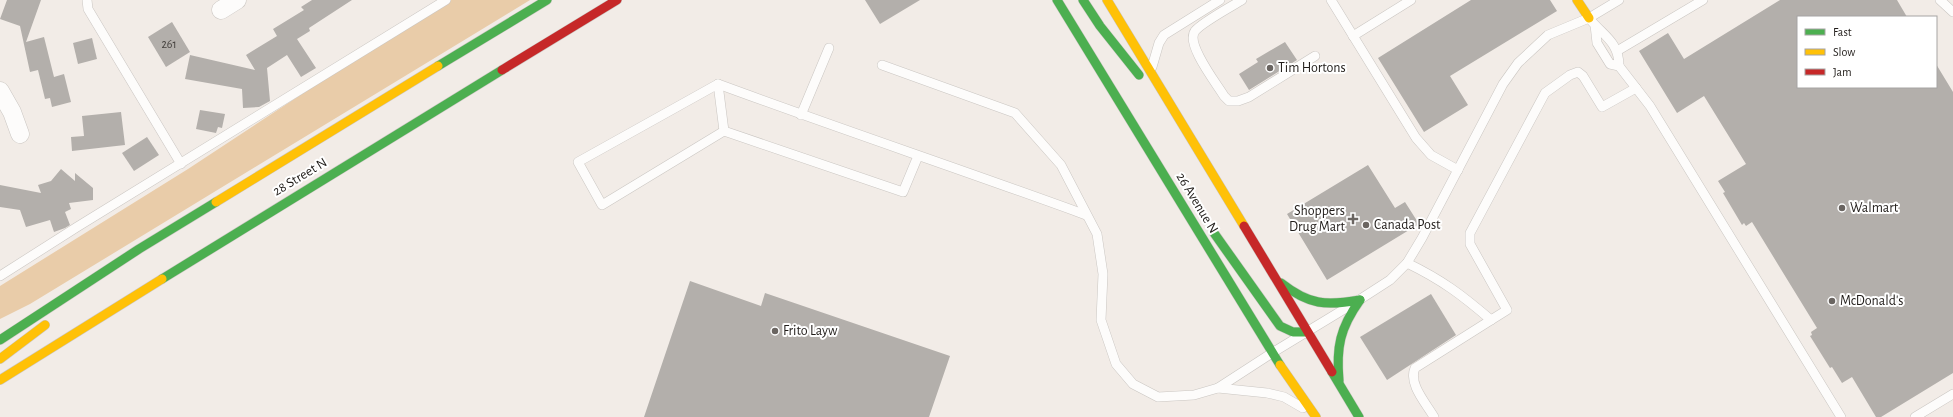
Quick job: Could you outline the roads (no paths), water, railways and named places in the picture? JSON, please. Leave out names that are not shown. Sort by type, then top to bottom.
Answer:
[{"type":"main road","name":"28 Street N","points":[[0,340],[139,249],[548,0]]},
{"type":"main road","name":"28 Street N","points":[[0,380],[284,203],[616,0]]},
{"type":"main road","name":"26 Avenue N","points":[[1057,0],[1272,352],[1316,416]]},
{"type":"main road","points":[[1084,0],[1100,26],[1195,147]]},
{"type":"main road","name":"26 Avenue N","points":[[1107,0],[1358,417]]},
{"type":"main road","points":[[1577,0],[1592,22]]},
{"type":"main road","points":[[1133,125],[1198,212]]},
{"type":"main road","points":[[1207,225],[1280,326],[1293,332],[1307,332]]},
{"type":"main road","points":[[67,307],[139,249]]},
{"type":"main road","points":[[1274,277],[1294,294],[1309,302],[1336,304],[1360,300]]},
{"type":"main road","points":[[1339,384],[1336,357],[1340,337],[1346,318],[1360,300]]},
{"type":"main road","points":[[0,359],[55,317]]},
{"type":"main road","points":[[0,331],[28,322]]},
{"type":"street","points":[[221,10],[237,0]]},
{"type":"street","points":[[0,91],[12,112],[20,134]]},
{"type":"lane","points":[[87,0],[88,9],[181,164]]},
{"type":"lane","points":[[0,276],[446,0]]},
{"type":"lane","points":[[1151,72],[1156,49],[1162,38],[1169,31],[1220,0]]},
{"type":"lane","points":[[1242,0],[1197,29],[1193,37],[1195,50],[1224,96],[1229,101],[1238,101],[1249,97],[1315,56]]},
{"type":"lane","points":[[1331,0],[1421,145],[1431,155],[1458,170]]},
{"type":"lane","points":[[1353,36],[1411,0]]},
{"type":"lane","points":[[882,65],[1015,113],[1061,164],[1097,234],[1103,274],[1101,320],[1116,364],[1133,384],[1158,397],[1194,395],[1218,388],[1272,352],[1360,300],[1390,280],[1407,263],[1503,84],[1518,63],[1548,35],[1592,22],[1618,0]]},
{"type":"lane","points":[[1617,51],[1703,0]]},
{"type":"lane","points":[[1940,0],[1953,12]]},
{"type":"lane","points":[[1592,22],[1607,35],[1619,54],[1619,66],[1650,106],[1689,166],[1841,417]]},
{"type":"lane","points":[[1592,22],[1597,43],[1610,64],[1619,66]]},
{"type":"lane","points":[[801,115],[829,48]]},
{"type":"lane","points":[[1434,417],[1413,382],[1412,374],[1415,368],[1507,310],[1470,244],[1470,233],[1545,93],[1570,75],[1578,72],[1583,76],[1602,107],[1636,88]]},
{"type":"lane","points":[[718,84],[724,131]]},
{"type":"lane","points":[[918,156],[903,192],[724,131],[602,204],[578,162],[718,84],[801,115],[918,156],[1086,215]]},
{"type":"lane","points":[[1407,263],[1435,276],[1460,293],[1491,320]]},
{"type":"lane","points":[[1218,388],[1267,393],[1284,398],[1316,416]]},
{"type":"lane","points":[[1915,417],[1953,394]]},
{"type":"place","name":"Tim Hortons","points":[[1270,68]]},
{"type":"place","name":"Walmart","points":[[1842,208]]},
{"type":"place","name":"Shoppers Drug Mart","points":[[1353,219]]},
{"type":"place","name":"Canada Post","points":[[1366,225]]},
{"type":"place","name":"McDonald's","points":[[1832,301]]},
{"type":"place","name":"Frito Layw","points":[[775,331]]}]
